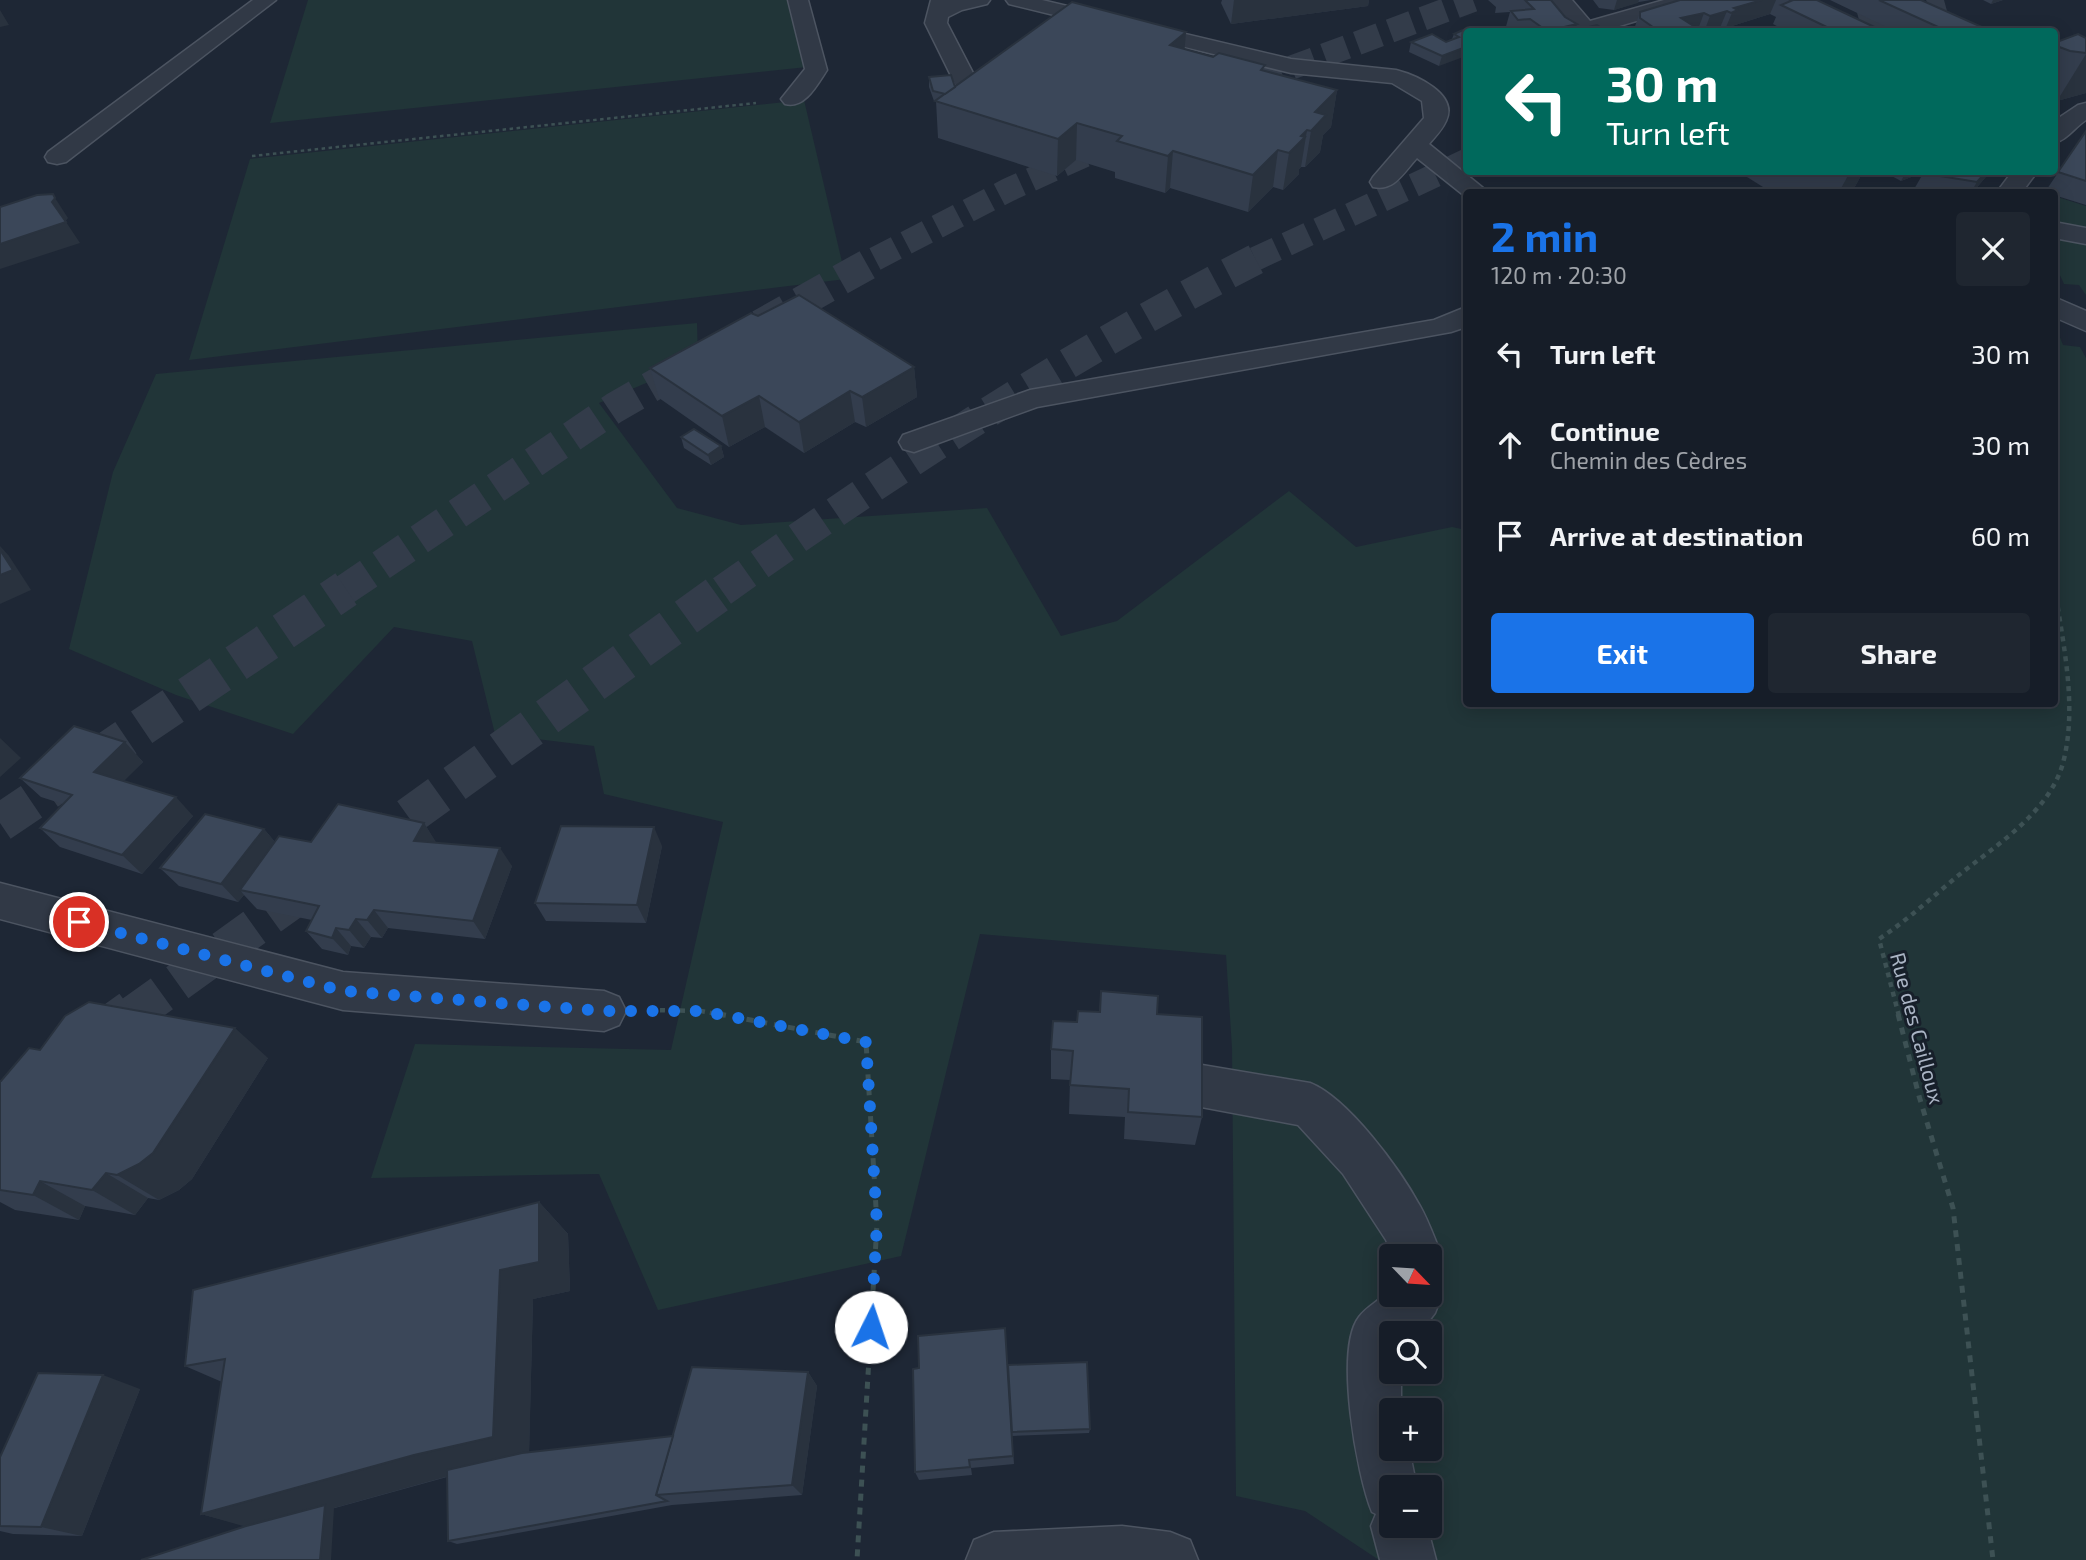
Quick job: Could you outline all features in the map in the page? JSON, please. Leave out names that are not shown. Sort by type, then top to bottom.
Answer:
[{"type":"street","points":[[57,157],[266,0]]},
{"type":"street","points":[[793,99],[816,70],[798,0]]},
{"type":"street","points":[[974,98],[936,23],[939,7],[980,0]]},
{"type":"street","points":[[1016,0],[1291,66],[1396,77],[1409,82],[1431,96],[1436,106],[1436,118],[1382,182]]},
{"type":"street","points":[[1561,0],[1584,28]]},
{"type":"street","points":[[1593,28],[1687,0]]},
{"type":"street","points":[[1149,58],[1171,39]]},
{"type":"street","points":[[1415,145],[1471,189]]},
{"type":"street","points":[[2011,189],[2023,175]]},
{"type":"street","points":[[2058,231],[2086,236]]},
{"type":"street","points":[[2058,307],[2086,323]]},
{"type":"street","points":[[914,442],[1030,399],[1434,328],[1451,324],[1463,317]]},
{"type":"street","points":[[0,901],[343,991],[604,1011]]},
{"type":"street","points":[[1196,1085],[1310,1105],[1360,1158],[1403,1223],[1413,1244]]},
{"type":"street","points":[[1388,1475],[1374,1405],[1377,1335],[1408,1307]]},
{"type":"street","points":[[1402,1538],[1408,1560]]},
{"type":"street","points":[[995,1560],[1122,1553],[1170,1560]]},
{"type":"path","points":[[252,156],[793,99]]},
{"type":"path","name":"Rue des Cailloux","points":[[1993,1560],[1953,1208],[1919,1096],[1879,939],[1907,921],[1997,844],[2035,808],[2057,778],[2064,760],[2067,723],[2065,664],[2058,611]]},
{"type":"path","points":[[604,1011],[701,1011],[866,1042],[877,1224],[857,1560]]},
{"type":"green space","points":[[308,0],[790,0],[807,67],[270,123]]},
{"type":"green space","points":[[804,100],[846,279],[189,360],[250,159]]},
{"type":"green space","points":[[2058,197],[2086,206],[2086,232],[2058,227]]},
{"type":"green space","points":[[2058,235],[2086,240],[2086,295],[2079,285],[2064,284],[2059,273]]},
{"type":"green space","points":[[697,323],[698,361],[599,403],[677,508],[741,525],[987,508],[1061,636],[1117,621],[1289,491],[1356,547],[1452,527],[1463,529],[1463,707],[2058,707],[2059,335],[2063,345],[2080,347],[2086,358],[2086,1560],[1379,1560],[1305,1511],[1236,1496],[1232,1048],[1226,955],[980,934],[901,1256],[658,1310],[599,1174],[371,1178],[415,1044],[671,1050],[723,822],[604,794],[594,746],[495,734],[472,641],[394,627],[293,734],[176,695],[69,649],[113,472],[156,374]]},
{"type":"building","points":[[1525,0],[1551,0],[1565,17],[1577,24],[1543,28],[1530,19],[1518,20],[1511,11],[1534,9]]},
{"type":"building","points":[[1680,0],[1762,0],[1734,8],[1738,10],[1731,13],[1727,11],[1710,16],[1704,13],[1681,18],[1697,28],[1654,28],[1640,18],[1640,12]]},
{"type":"building","points":[[1789,0],[1817,0],[1876,28],[1829,28],[1781,5],[1791,1]]},
{"type":"building","points":[[1879,0],[1921,0],[1984,28],[1940,28]]},
{"type":"building","points":[[1072,2],[1186,32],[1170,45],[1213,57],[1219,53],[1265,65],[1261,70],[1337,90],[1315,112],[1326,115],[1311,131],[1307,130],[1301,136],[1305,137],[1289,153],[1278,150],[1253,175],[1173,151],[1168,156],[1117,141],[1122,136],[1077,123],[1058,139],[935,101]]},
{"type":"building","points":[[1463,30],[1463,48],[1442,56],[1411,42],[1432,34],[1446,42],[1459,37],[1454,34]]},
{"type":"building","points":[[2078,34],[2086,38],[2086,53],[2058,46],[2058,42]]},
{"type":"building","points":[[951,75],[955,87],[945,94],[933,91],[929,77]]},
{"type":"building","points":[[2086,131],[2086,181],[2058,172]]},
{"type":"building","points":[[1934,175],[1983,175],[1977,182]]},
{"type":"building","points":[[53,194],[55,198],[52,202],[66,222],[0,244],[0,207],[37,195]]},
{"type":"building","points":[[799,295],[914,367],[862,397],[850,391],[799,422],[759,396],[722,416],[650,368],[751,313],[758,316]]},
{"type":"building","points":[[694,429],[721,446],[708,455],[681,437]]},
{"type":"building","points":[[0,550],[13,570],[0,575]]},
{"type":"building","points":[[74,726],[125,742],[94,772],[176,797],[122,855],[40,828],[72,795],[20,778]]},
{"type":"building","points":[[338,804],[424,823],[414,841],[500,848],[473,921],[374,910],[367,920],[356,919],[349,930],[336,928],[332,938],[306,931],[319,906],[240,890],[279,836],[311,842]]},
{"type":"building","points":[[205,814],[264,829],[221,884],[160,868]]},
{"type":"building","points":[[561,826],[654,827],[637,905],[535,903]]},
{"type":"building","points":[[1101,991],[1158,996],[1157,1014],[1202,1017],[1202,1117],[1128,1112],[1129,1089],[1070,1085],[1073,1051],[1051,1049],[1053,1021],[1077,1022],[1078,1011],[1100,1012]]},
{"type":"building","points":[[89,1002],[235,1028],[153,1153],[139,1164],[117,1175],[106,1173],[92,1190],[40,1181],[33,1195],[0,1190],[0,1081],[29,1048],[40,1050],[65,1016]]},
{"type":"building","points":[[539,1202],[539,1262],[500,1270],[493,1437],[414,1455],[201,1514],[225,1359],[185,1366],[193,1290]]},
{"type":"building","points":[[1005,1328],[1013,1456],[969,1460],[970,1467],[915,1472],[913,1369],[919,1368],[918,1336]]},
{"type":"building","points":[[1087,1362],[1090,1429],[1012,1432],[1008,1365]]},
{"type":"building","points":[[692,1367],[808,1372],[792,1485],[656,1495]]},
{"type":"building","points":[[38,1373],[103,1375],[41,1527],[0,1526],[0,1457]]},
{"type":"building","points":[[673,1436],[656,1495],[667,1501],[448,1541],[447,1470],[522,1453]]},
{"type":"building","points":[[325,1505],[320,1560],[141,1560],[246,1526]]},
{"type":"tunnel","points":[[1226,92],[1473,0]]},
{"type":"tunnel","points":[[1841,28],[1944,0]]},
{"type":"tunnel","points":[[875,259],[1008,190],[1094,151]]},
{"type":"tunnel","points":[[1255,259],[1463,162]]},
{"type":"tunnel","points":[[760,325],[879,258]]},
{"type":"tunnel","points":[[722,591],[852,501],[984,415],[1120,333],[1258,258]]},
{"type":"tunnel","points":[[343,591],[614,408],[701,358]]},
{"type":"tunnel","points":[[0,823],[346,589]]},
{"type":"tunnel","points":[[362,850],[725,589]]},
{"type":"tunnel","points":[[131,1016],[316,883]]},
{"type":"tunnel","points":[[95,1042],[134,1014]]},
{"type":"route","points":[[79,922],[343,991],[604,1011],[701,1011],[866,1042],[877,1224],[871,1327]]}]
